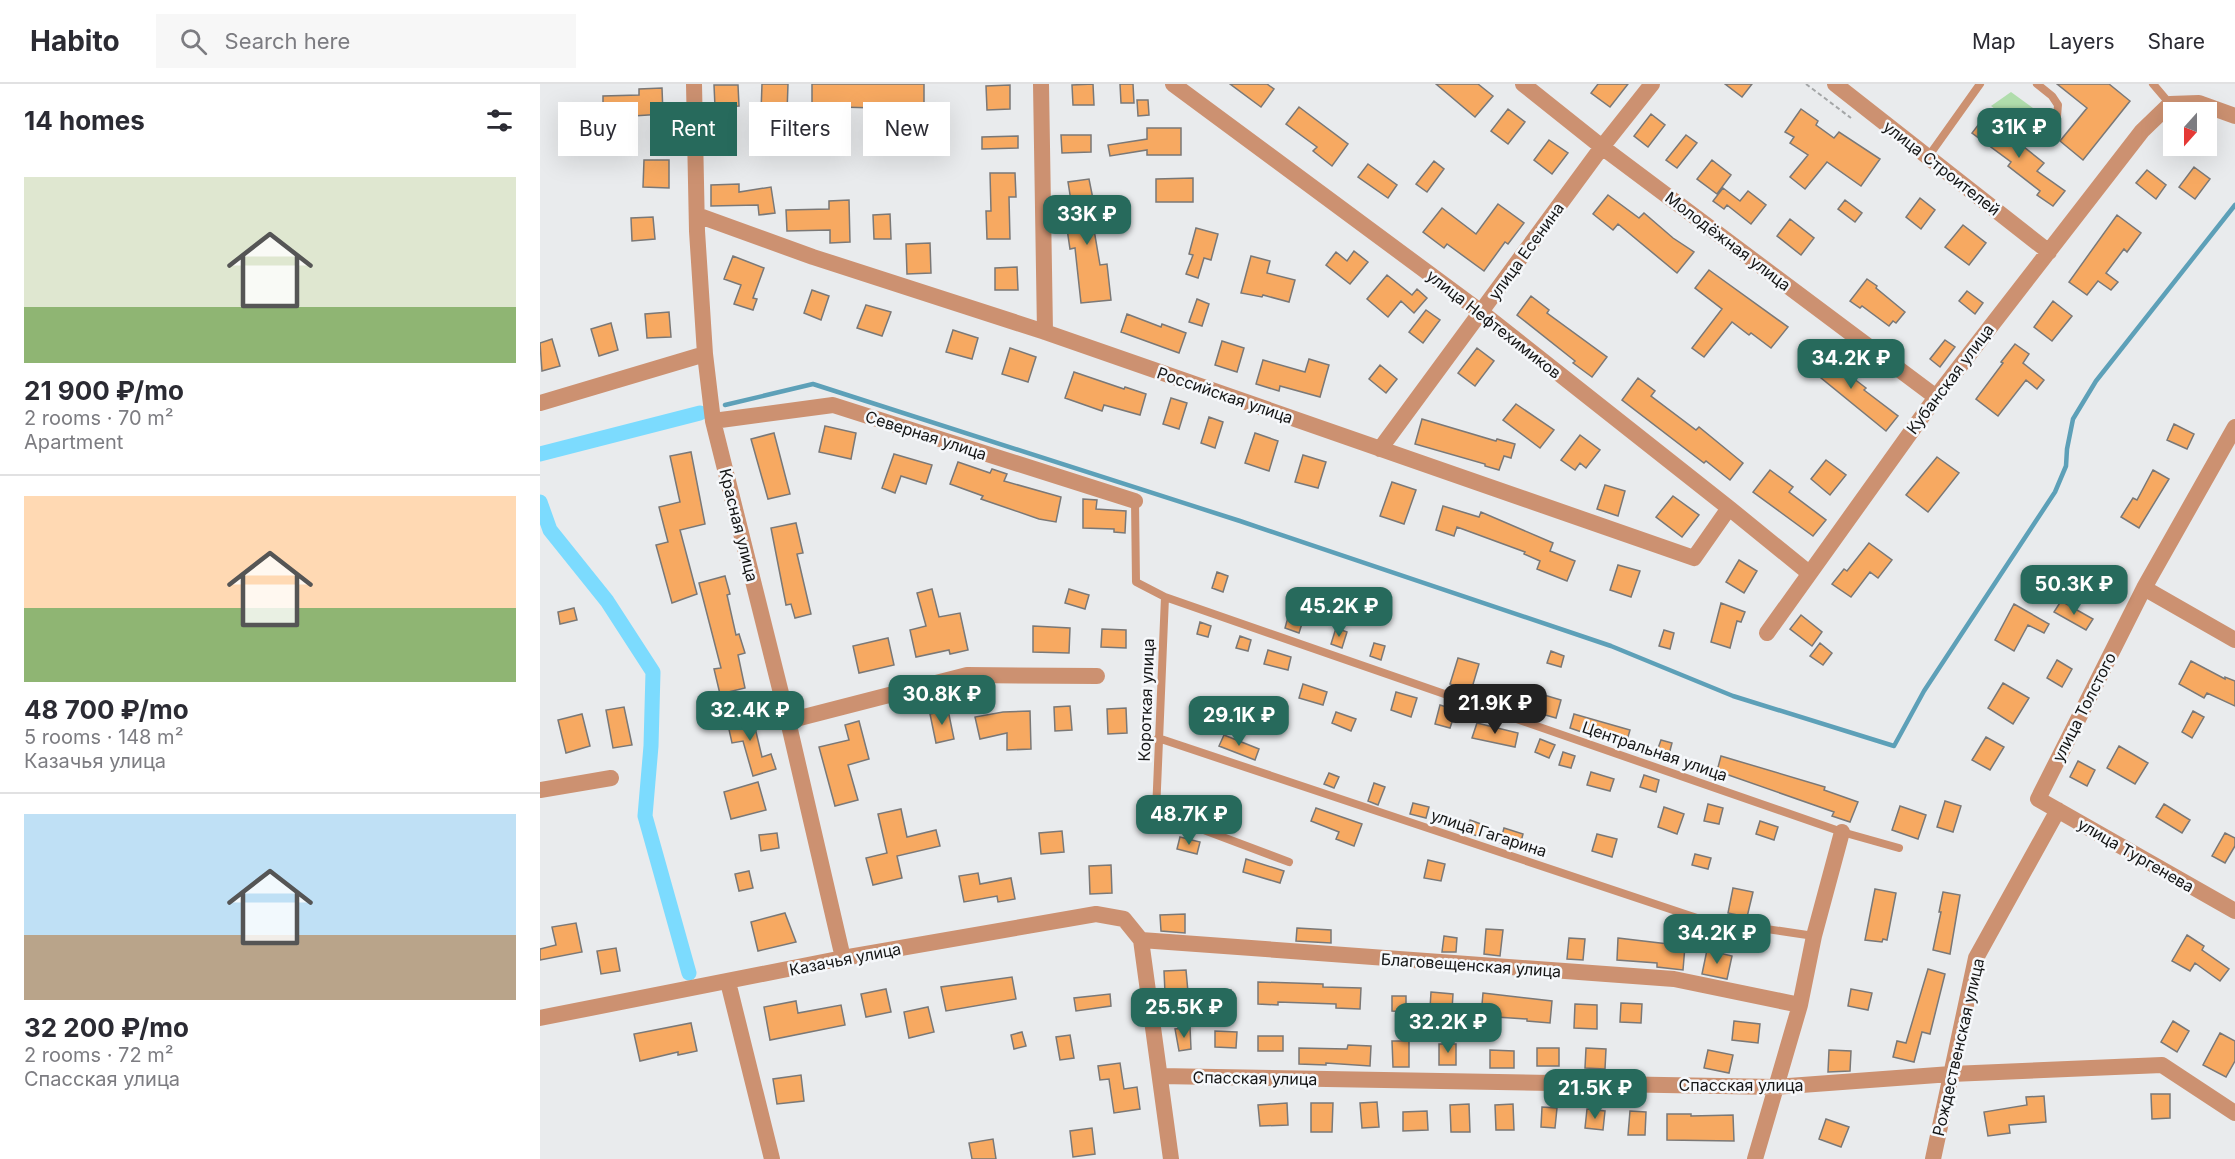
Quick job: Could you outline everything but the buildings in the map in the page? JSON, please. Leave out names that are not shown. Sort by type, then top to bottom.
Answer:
[{"type":"street","name":"Красная улица","points":[[694,84],[697,215],[705,354],[713,421],[788,722],[843,958]]},
{"type":"street","points":[[1041,84],[1045,332]]},
{"type":"street","name":"улица Нефтехимиков","points":[[1173,84],[1481,312],[1809,573]]},
{"type":"street","name":"Молодёжная улица","points":[[1523,84],[1602,147],[1936,397]]},
{"type":"street","name":"улица Есенина","points":[[1380,449],[1602,147],[1652,84]]},
{"type":"street","name":"улица Строителей","points":[[1835,84],[2049,252]]},
{"type":"street","points":[[2217,110],[2235,116]]},
{"type":"street","name":"Кубанская улица","points":[[1767,633],[1936,397],[2142,131],[2163,111]]},
{"type":"street","name":"Российская улица","points":[[697,215],[813,257],[1045,332],[1694,558],[1729,508]]},
{"type":"street","points":[[540,403],[705,354]]},
{"type":"street","name":"Северная улица","points":[[713,421],[833,405],[1135,501]]},
{"type":"street","name":"улица Толстого","points":[[2038,799],[2144,588],[2235,427]]},
{"type":"street","points":[[2144,588],[2235,640]]},
{"type":"street","points":[[788,722],[967,675],[1097,676]]},
{"type":"street","points":[[540,790],[611,778]]},
{"type":"street","name":"улица Тургенева","points":[[2038,799],[2235,911]]},
{"type":"street","name":"Рождественская улица","points":[[1933,1159],[1976,958],[2058,810]]},
{"type":"street","points":[[1755,1159],[1800,1005],[1814,936],[1842,832]]},
{"type":"street","name":"Казачья улица","points":[[540,1018],[843,958],[1095,914],[1124,919],[1141,940]]},
{"type":"street","points":[[1141,940],[1171,1159]]},
{"type":"street","name":"Благовещенская улица","points":[[1141,940],[1674,979],[1800,1005]]},
{"type":"street","points":[[728,982],[772,1159]]},
{"type":"street","name":"Спасская улица","points":[[1160,1076],[1776,1087],[1951,1074],[2162,1065],[2235,1113]]},
{"type":"lane","points":[[1928,157],[1980,84]]},
{"type":"lane","points":[[2037,84],[2052,96],[2058,105],[2057,116],[2042,135]]},
{"type":"lane","points":[[2153,84],[2168,102]]},
{"type":"lane","points":[[1135,501],[1136,582],[1165,597]]},
{"type":"lane","name":"Короткая улица","points":[[1165,597],[1156,812],[1289,862]]},
{"type":"lane","name":"Центральная улица","points":[[1165,597],[1842,832],[1899,848]]},
{"type":"lane","name":"улица Гагарина","points":[[1158,738],[1701,919],[1814,936]]},
{"type":"green space","points":[[2011,92],[2044,116],[2030,135],[1991,106]]},
{"type":"waterway","points":[[725,405],[813,384],[1240,521],[1611,646],[1733,696],[1894,746],[1924,691],[2055,492],[2066,466],[2073,419],[2096,381],[2235,205]]},
{"type":"waterway","points":[[540,454],[700,413]]},
{"type":"waterway","points":[[540,502],[550,530],[607,601],[653,672],[651,746],[645,816],[689,973]]}]
